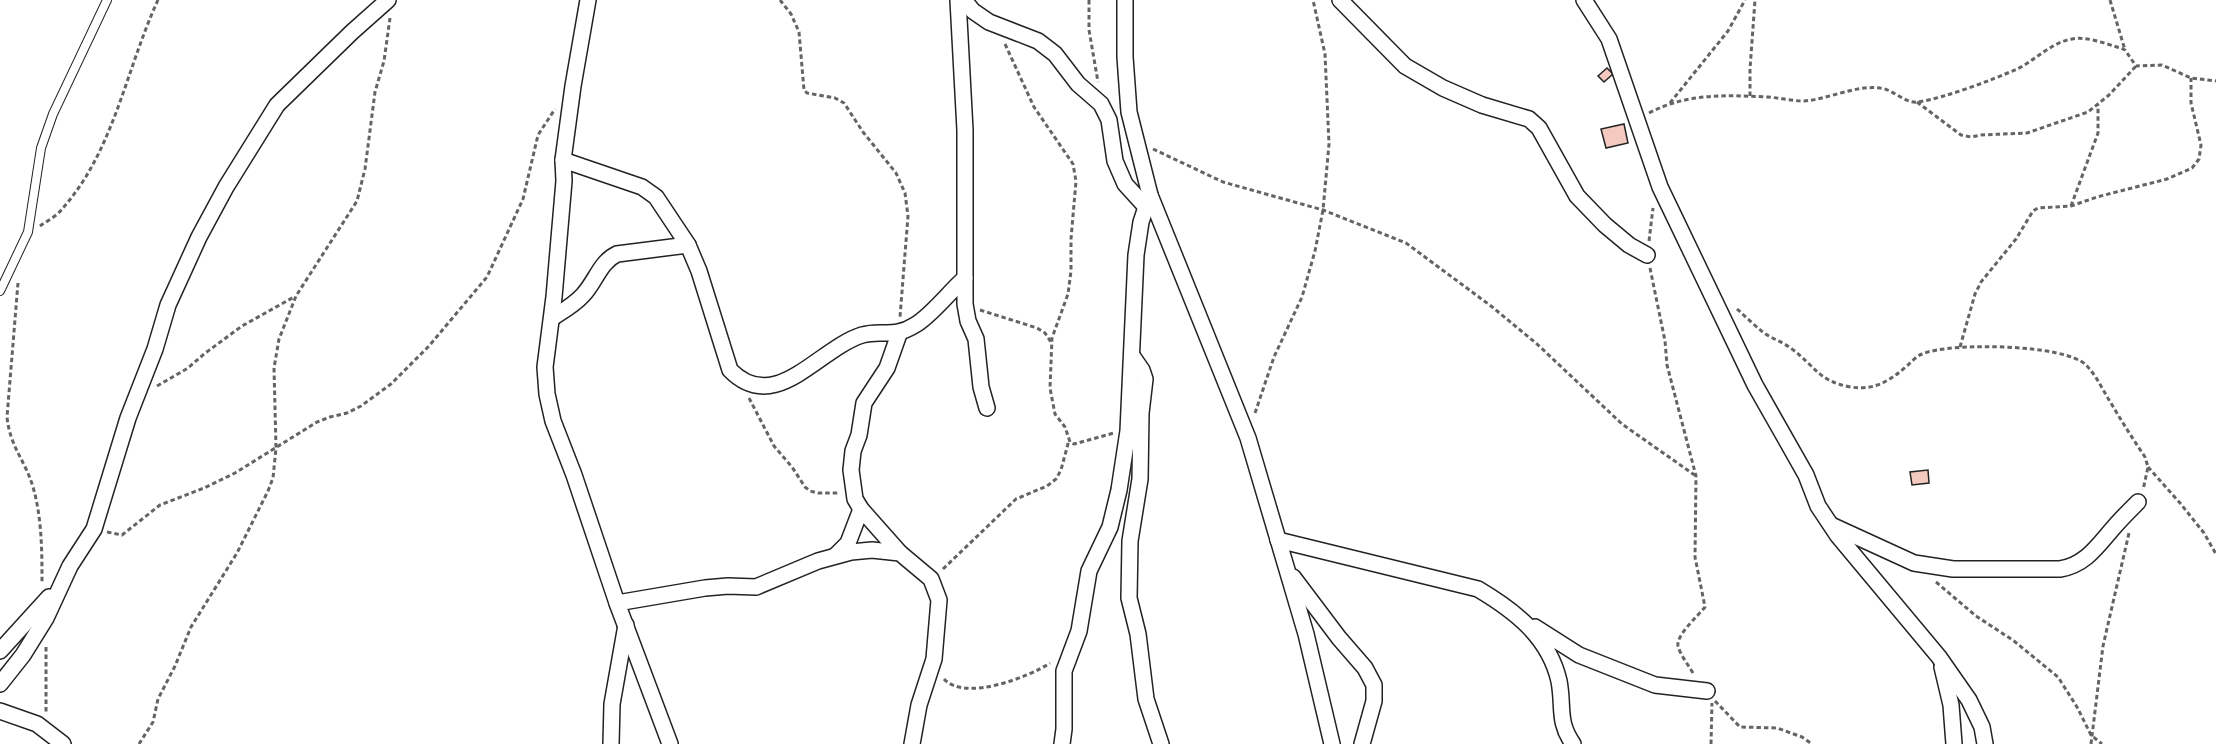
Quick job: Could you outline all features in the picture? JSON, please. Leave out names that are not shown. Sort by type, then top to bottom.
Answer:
[{"type":"street","points":[[588,0],[563,160],[564,181],[552,318],[545,367],[551,412],[617,603],[670,744]]},
{"type":"street","points":[[958,0],[965,130],[965,304],[968,321],[976,339],[981,387],[987,408]]},
{"type":"street","points":[[964,0],[973,10],[996,25],[1038,41],[1055,54],[1078,84],[1101,104],[1109,120],[1115,161],[1125,184],[1148,200]]},
{"type":"street","points":[[1125,0],[1125,57],[1129,112],[1148,200],[1248,438],[1306,634],[1332,744]]},
{"type":"street","points":[[1340,0],[1405,66],[1443,88],[1482,105],[1529,118],[1539,128],[1576,196],[1629,245],[1647,255]]},
{"type":"street","points":[[1584,0],[1609,39],[1660,187],[1755,384],[1806,475],[1818,506],[1828,524],[1939,657],[1969,700],[1982,727],[1986,744]]},
{"type":"street","points":[[0,684],[23,655],[68,570],[94,529],[168,305],[215,207],[253,141],[277,105],[352,32],[389,5]]},
{"type":"street","points":[[563,160],[642,187],[656,197],[688,245],[699,271],[730,370],[740,381],[756,387],[772,387],[864,334],[899,334],[917,324],[965,278]]},
{"type":"street","points":[[1062,744],[1064,678],[1079,631],[1089,571],[1110,527],[1119,489],[1128,431],[1136,255],[1148,200]]},
{"type":"street","points":[[552,318],[572,306],[585,293],[609,258],[617,254],[688,245]]},
{"type":"street","points":[[835,556],[848,543],[858,504],[851,470],[864,403],[886,368],[899,334]]},
{"type":"street","points":[[1133,357],[1145,379],[1141,413],[1140,479],[1130,541],[1129,598],[1138,634],[1146,699],[1161,744]]},
{"type":"street","points":[[1828,524],[1914,563],[1953,569],[2070,568],[2099,547],[2113,528],[2138,502]]},
{"type":"street","points":[[858,504],[900,553],[923,570],[934,583],[939,607],[933,667],[919,705],[912,744]]},
{"type":"street","points":[[1278,540],[1478,589],[1579,655],[1655,685],[1707,691]]},
{"type":"street","points":[[617,603],[705,588],[756,587],[835,556],[872,550],[900,553]]},
{"type":"street","points":[[1286,568],[1339,638],[1365,668],[1374,685],[1374,701],[1362,744]]},
{"type":"street","points":[[0,651],[44,613]]},
{"type":"street","points":[[1525,621],[1547,650],[1558,681],[1565,732],[1573,744]]},
{"type":"street","points":[[611,744],[612,704],[627,625]]},
{"type":"street","points":[[1939,657],[1951,705],[1954,744]]},
{"type":"street","points":[[0,711],[37,724],[63,744]]},
{"type":"lane","points":[[0,291],[27,235],[42,148],[53,114],[107,0]]},
{"type":"path","points":[[27,235],[61,211],[86,177],[106,138],[158,0]]},
{"type":"path","points":[[780,0],[791,14],[799,32],[804,90],[807,93],[835,98],[844,103],[902,183],[908,216],[899,334]]},
{"type":"path","points":[[1089,0],[1089,30],[1101,104]]},
{"type":"path","points":[[1248,438],[1262,389],[1302,297],[1315,252],[1323,210],[1329,144],[1325,54],[1313,0]]},
{"type":"path","points":[[1670,103],[1728,31],[1744,0]]},
{"type":"path","points":[[1750,96],[1755,0]]},
{"type":"path","points":[[2110,0],[2125,50],[2136,66]]},
{"type":"path","points":[[139,744],[153,722],[158,699],[191,627],[237,553],[263,503],[273,478],[276,448],[274,368],[279,339],[296,296],[357,201],[365,169],[375,92],[384,61],[389,5]]},
{"type":"path","points":[[934,583],[945,566],[1016,500],[1047,486],[1056,479],[1061,470],[1069,440],[1065,427],[1058,419],[1050,388],[1053,333],[1068,294],[1071,271],[1076,181],[1073,164],[1034,107],[996,25]]},
{"type":"path","points":[[1636,119],[1686,98],[1718,95],[1800,101],[1815,100],[1862,89],[1881,88],[1911,102],[1917,102],[1945,95],[2016,69],[2057,43],[2086,38],[2125,50]]},
{"type":"path","points":[[1917,102],[1956,132],[1971,137],[2027,133],[2076,118],[2098,105],[2136,66],[2162,65],[2191,78],[2216,81]]},
{"type":"path","points":[[1960,347],[1975,294],[1981,282],[2016,239],[2033,211],[2037,208],[2071,206],[2167,179],[2192,168],[2199,159],[2201,145],[2191,103],[2191,78]]},
{"type":"path","points":[[94,529],[122,535],[160,506],[225,478],[318,422],[362,406],[391,384],[429,346],[487,277],[523,199],[538,135],[547,118],[573,86]]},
{"type":"path","points":[[2071,206],[2098,133],[2098,105]]},
{"type":"path","points":[[1136,141],[1223,182],[1323,210],[1407,243],[1537,344],[1622,424],[1696,476]]},
{"type":"path","points":[[1660,187],[1653,208],[1647,255],[1665,341],[1667,365],[1696,476],[1695,557],[1705,607],[1682,633],[1678,640],[1678,647],[1698,682],[1740,727],[1777,728],[1802,737],[1812,744]]},
{"type":"path","points":[[18,280],[7,417],[9,434],[26,468],[38,506],[47,733]]},
{"type":"path","points":[[136,399],[188,368],[242,327],[296,296]]},
{"type":"path","points":[[965,304],[1037,328],[1045,333],[1052,344]]},
{"type":"path","points":[[1732,306],[1766,334],[1801,356],[1823,377],[1835,384],[1853,387],[1867,388],[1880,385],[1891,379],[1921,354],[1960,347],[2033,348],[2085,363],[2145,457],[2148,467],[2204,533],[2216,554]]},
{"type":"path","points":[[740,381],[765,432],[805,487],[810,491],[838,493],[858,504]]},
{"type":"path","points":[[1069,440],[1074,444],[1128,431]]},
{"type":"path","points":[[2138,502],[2148,467]]},
{"type":"path","points":[[2091,744],[2103,646],[2130,527]]},
{"type":"path","points":[[1914,563],[1976,616],[2014,641],[2058,677],[2091,735],[2102,744]]},
{"type":"path","points":[[933,667],[948,683],[970,688],[985,687],[1019,678],[1042,668],[1074,647]]},
{"type":"path","points":[[1707,691],[1712,702],[1711,744]]},
{"type":"building","points":[[1607,68],[1613,74],[1604,82],[1598,76]]},
{"type":"building","points":[[1624,124],[1628,143],[1606,148],[1601,129]]},
{"type":"building","points":[[1928,470],[1929,483],[1912,485],[1910,472]]}]
